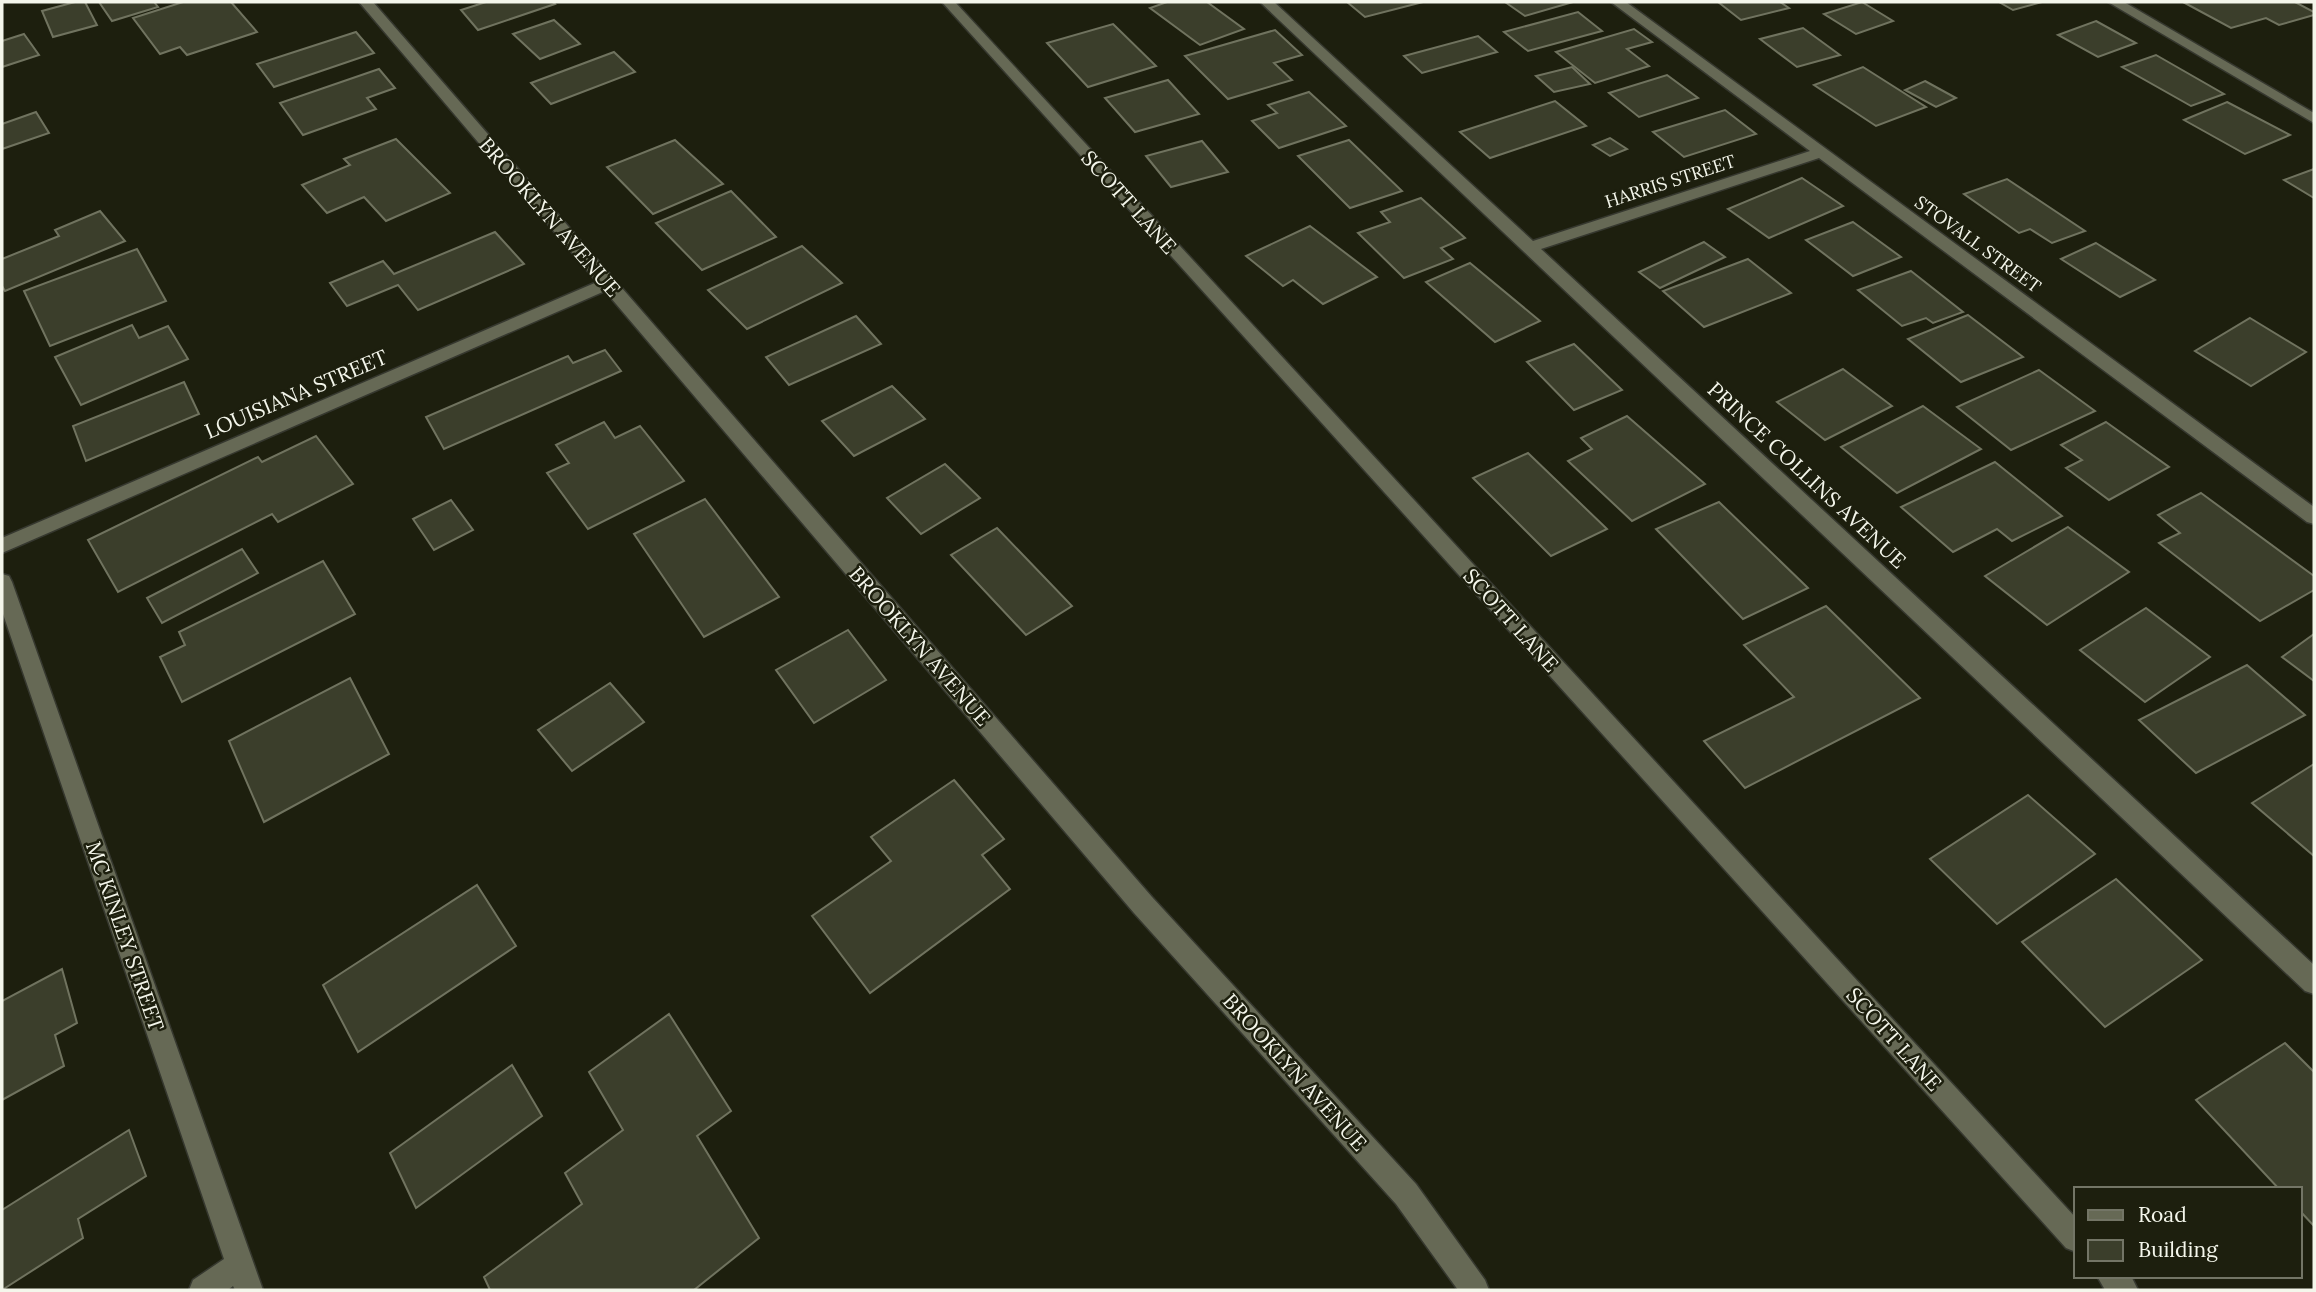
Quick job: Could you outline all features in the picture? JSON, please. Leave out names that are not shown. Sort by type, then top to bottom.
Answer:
[{"type":"street","name":"BROOKLYN AVENUE","points":[[366,2],[1143,905],[1406,1194],[1475,1290]]},
{"type":"street","name":"SCOTT LANE","points":[[948,2],[2074,1236]]},
{"type":"street","name":"PRINCE COLLINS AVENUE","points":[[1267,2],[2314,982]]},
{"type":"street","name":"STOVALL STREET","points":[[1618,2],[2314,517]]},
{"type":"street","points":[[2115,2],[2314,119]]},
{"type":"street","name":"HARRIS STREET","points":[[1531,247],[1822,152]]},
{"type":"street","name":"LOUISIANA STREET","points":[[2,546],[608,284]]},
{"type":"street","name":"MC KINLEY STREET","points":[[2,582],[245,1278]]},
{"type":"street","points":[[203,1290],[245,1278]]},
{"type":"building","points":[[85,2],[97,25],[53,37],[42,11]]},
{"type":"building","points":[[99,2],[154,2],[158,7],[112,21]]},
{"type":"building","points":[[183,2],[231,2],[257,32],[187,55],[180,47],[160,54],[133,18]]},
{"type":"building","points":[[486,2],[555,4],[478,30],[461,10]]},
{"type":"building","points":[[1167,2],[1207,2],[1244,29],[1200,45],[1150,8]]},
{"type":"building","points":[[1347,2],[1423,2],[1365,17]]},
{"type":"building","points":[[1505,2],[1573,2],[1525,16]]},
{"type":"building","points":[[1718,2],[1780,2],[1789,8],[1741,20]]},
{"type":"building","points":[[1862,2],[1893,21],[1856,34],[1824,14]]},
{"type":"building","points":[[1999,2],[2042,2],[2013,10]]},
{"type":"building","points":[[2183,2],[2295,2],[2314,12],[2314,15],[2279,25],[2266,18],[2231,28]]},
{"type":"building","points":[[1578,12],[1602,31],[1528,51],[1504,32]]},
{"type":"building","points":[[554,20],[580,44],[540,59],[513,34]]},
{"type":"building","points":[[2096,21],[2136,43],[2098,57],[2058,35]]},
{"type":"building","points":[[1113,24],[1156,66],[1088,87],[1047,43]]},
{"type":"building","points":[[1803,28],[1840,55],[1797,67],[1760,39]]},
{"type":"building","points":[[1634,29],[1652,42],[1627,49],[1649,66],[1595,83],[1556,52]]},
{"type":"building","points":[[1275,30],[1302,55],[1274,63],[1292,80],[1228,99],[1185,56]]},
{"type":"building","points":[[356,32],[374,53],[274,87],[257,64]]},
{"type":"building","points":[[24,34],[39,55],[2,67],[2,41]]},
{"type":"building","points":[[1478,36],[1497,52],[1422,73],[1404,56]]},
{"type":"building","points":[[614,52],[635,72],[551,104],[531,83]]},
{"type":"building","points":[[2156,55],[2224,94],[2191,106],[2122,67]]},
{"type":"building","points":[[1572,67],[1590,84],[1554,92],[1536,76]]},
{"type":"building","points":[[1863,67],[1926,107],[1876,126],[1814,85]]},
{"type":"building","points":[[379,69],[395,88],[367,98],[376,109],[303,135],[280,103]]},
{"type":"building","points":[[1667,75],[1698,98],[1639,117],[1609,93]]},
{"type":"building","points":[[1168,80],[1199,114],[1135,132],[1105,98]]},
{"type":"building","points":[[1925,81],[1956,98],[1936,107],[1905,90]]},
{"type":"building","points":[[1309,92],[1346,126],[1279,148],[1252,121],[1277,113],[1268,105]]},
{"type":"building","points":[[1555,101],[1586,126],[1490,158],[1460,132]]},
{"type":"building","points":[[2227,102],[2290,135],[2245,154],[2184,120]]},
{"type":"building","points":[[1725,110],[1756,134],[1684,157],[1653,132]]},
{"type":"building","points":[[36,112],[49,133],[2,149],[2,124]]},
{"type":"building","points":[[1610,138],[1627,149],[1610,156],[1593,145]]},
{"type":"building","points":[[396,139],[450,193],[386,221],[364,197],[327,213],[302,185],[350,165],[344,159]]},
{"type":"building","points":[[675,140],[723,184],[653,214],[607,167]]},
{"type":"building","points":[[1349,140],[1402,191],[1350,208],[1298,156]]},
{"type":"building","points":[[1202,141],[1228,172],[1171,187],[1146,156]]},
{"type":"building","points":[[2314,169],[2314,198],[2284,180]]},
{"type":"building","points":[[1802,178],[1843,206],[1769,238],[1728,209]]},
{"type":"building","points":[[2007,179],[2085,231],[2052,243],[2030,229],[2019,233],[1964,194]]},
{"type":"building","points":[[731,191],[776,237],[702,270],[656,223]]},
{"type":"building","points":[[1421,198],[1465,238],[1441,248],[1453,259],[1404,278],[1358,233],[1390,222],[1381,212]]},
{"type":"building","points":[[100,211],[125,241],[5,291],[2,286],[2,259],[59,236],[55,230]]},
{"type":"building","points":[[1853,222],[1901,257],[1853,276],[1806,240]]},
{"type":"building","points":[[1310,226],[1377,277],[1323,304],[1293,280],[1283,286],[1246,256]]},
{"type":"building","points":[[495,232],[524,264],[418,310],[398,285],[347,306],[330,283],[383,261],[394,274]]},
{"type":"building","points":[[1704,242],[1725,257],[1660,288],[1639,272]]},
{"type":"building","points":[[2096,243],[2155,280],[2120,297],[2061,259]]},
{"type":"building","points":[[802,246],[842,283],[747,329],[708,290]]},
{"type":"building","points":[[137,249],[166,301],[50,346],[24,291]]},
{"type":"building","points":[[1748,259],[1791,293],[1704,327],[1663,291]]},
{"type":"building","points":[[1470,263],[1540,321],[1495,342],[1426,282]]},
{"type":"building","points":[[1911,271],[1963,312],[1933,323],[1926,318],[1902,326],[1858,290]]},
{"type":"building","points":[[1968,315],[2023,357],[1961,382],[1908,339]]},
{"type":"building","points":[[856,316],[881,344],[789,385],[766,357]]},
{"type":"building","points":[[2250,318],[2306,352],[2251,386],[2195,351]]},
{"type":"building","points":[[132,325],[139,338],[168,326],[188,359],[81,405],[55,357]]},
{"type":"building","points":[[1574,344],[1622,390],[1574,410],[1527,362]]},
{"type":"building","points":[[605,350],[621,371],[444,449],[426,417],[568,356],[573,363]]},
{"type":"building","points":[[1843,369],[1892,406],[1825,440],[1777,402]]},
{"type":"building","points":[[2039,370],[2095,411],[2011,450],[1957,407]]},
{"type":"building","points":[[184,382],[199,414],[86,461],[73,426]]},
{"type":"building","points":[[892,386],[925,419],[854,456],[822,421]]},
{"type":"building","points":[[1923,406],[1981,449],[1897,493],[1841,447]]},
{"type":"building","points":[[1627,416],[1705,484],[1632,521],[1568,461],[1592,449],[1581,438]]},
{"type":"building","points":[[604,422],[615,438],[640,426],[684,481],[588,529],[547,473],[569,463],[556,445]]},
{"type":"building","points":[[2106,422],[2169,467],[2109,500],[2066,468],[2082,460],[2061,445]]},
{"type":"building","points":[[316,436],[353,484],[278,522],[272,514],[118,592],[88,540],[258,457],[262,462]]},
{"type":"building","points":[[1528,453],[1607,529],[1551,556],[1473,478]]},
{"type":"building","points":[[1995,462],[2062,516],[2012,541],[1997,529],[1953,552],[1901,507]]},
{"type":"building","points":[[945,464],[980,498],[921,534],[887,498]]},
{"type":"building","points":[[2201,493],[2314,576],[2314,590],[2260,621],[2159,543],[2180,533],[2158,515]]},
{"type":"building","points":[[705,499],[779,597],[704,637],[634,534]]},
{"type":"building","points":[[451,500],[473,530],[434,550],[413,519]]},
{"type":"building","points":[[1719,502],[1808,588],[1743,619],[1656,529]]},
{"type":"building","points":[[2068,527],[2129,572],[2047,625],[1985,576]]},
{"type":"building","points":[[997,528],[1072,606],[1026,635],[951,555]]},
{"type":"building","points":[[242,549],[258,573],[162,623],[147,598]]},
{"type":"building","points":[[323,561],[355,614],[182,702],[160,657],[185,645],[179,632]]},
{"type":"building","points":[[1826,606],[1920,698],[1745,788],[1704,741],[1794,697],[1744,645]]},
{"type":"building","points":[[2146,608],[2210,657],[2145,702],[2080,650]]},
{"type":"building","points":[[848,630],[886,680],[814,723],[776,670]]},
{"type":"building","points":[[2314,634],[2314,681],[2282,657]]},
{"type":"building","points":[[2247,665],[2305,715],[2196,773],[2139,720]]},
{"type":"building","points":[[350,678],[389,754],[264,822],[229,741]]},
{"type":"building","points":[[610,683],[644,722],[572,771],[538,730]]},
{"type":"building","points":[[2314,764],[2314,856],[2252,803]]},
{"type":"building","points":[[954,780],[1004,839],[982,855],[1010,889],[870,993],[812,916],[891,861],[871,837]]},
{"type":"building","points":[[2028,795],[2095,854],[1997,924],[1930,859]]},
{"type":"building","points":[[2116,879],[2202,960],[2105,1027],[2022,942]]},
{"type":"building","points":[[477,885],[516,946],[358,1052],[323,985]]},
{"type":"building","points":[[62,969],[77,1023],[55,1035],[64,1066],[2,1100],[2,1001]]},
{"type":"building","points":[[669,1014],[731,1111],[697,1136],[759,1238],[694,1290],[490,1290],[484,1277],[582,1204],[565,1173],[623,1130],[589,1072]]},
{"type":"building","points":[[2285,1043],[2314,1072],[2314,1226],[2302,1213],[2302,1187],[2277,1187],[2196,1100]]},
{"type":"building","points":[[512,1065],[542,1116],[416,1208],[390,1153]]},
{"type":"building","points":[[129,1130],[146,1176],[78,1219],[83,1238],[2,1290],[2,1210]]}]
